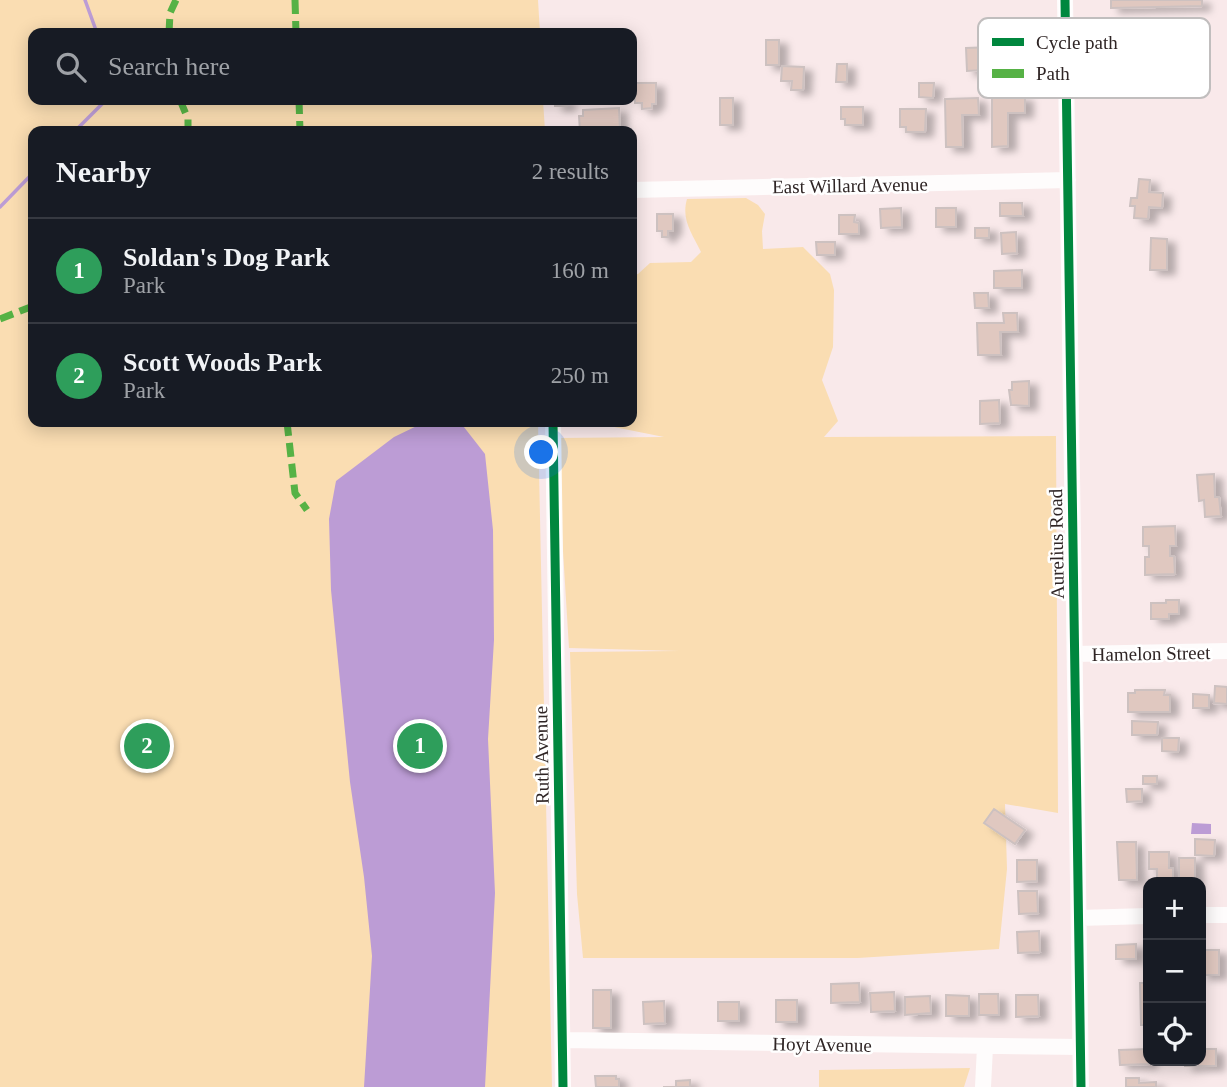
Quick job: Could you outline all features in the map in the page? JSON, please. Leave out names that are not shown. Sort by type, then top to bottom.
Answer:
[{"type":"street","name":"Aurelius Road","points":[[1065,0],[1065,18]]},
{"type":"street","name":"Aurelius Road","points":[[1067,98],[1081,1087]]},
{"type":"street","name":"East Willard Avenue","points":[[637,190],[1068,180]]},
{"type":"street","name":"Ruth Avenue","points":[[553,427],[563,1087]]},
{"type":"street","name":"Hamelon Street","points":[[1075,654],[1227,651]]},
{"type":"street","points":[[1206,915],[1227,915]]},
{"type":"street","points":[[1079,918],[1143,916]]},
{"type":"street","name":"Hoyt Avenue","points":[[563,1040],[985,1048],[1080,1047]]},
{"type":"street","points":[[983,1087],[985,1048]]},
{"type":"shaded area","points":[[0,0],[538,0],[540,28],[28,28],[28,105],[543,105],[545,126],[28,126],[28,427],[538,427],[552,1087],[0,1087]]},
{"type":"shaded area","points":[[746,198],[758,205],[765,214],[763,249],[803,247],[830,274],[834,290],[833,347],[822,380],[838,421],[824,437],[1056,436],[1058,813],[1005,804],[1007,869],[999,949],[858,958],[583,958],[577,894],[570,652],[679,651],[569,648],[556,438],[664,437],[614,427],[637,427],[637,274],[650,263],[691,262],[701,252],[686,220],[687,199]]},
{"type":"shaded area","points":[[415,427],[464,427],[485,454],[493,530],[494,640],[488,739],[495,893],[485,1087],[364,1087],[372,956],[350,782],[331,590],[329,519],[336,481],[394,437]]},
{"type":"shaded area","points":[[1192,823],[1211,824],[1211,834],[1191,834]]},
{"type":"shaded area","points":[[970,1068],[964,1087],[819,1087],[819,1070]]},
{"type":"building","points":[[1111,0],[1202,0],[1202,6],[1111,8]]},
{"type":"building","points":[[766,40],[779,40],[779,65],[766,65]]},
{"type":"building","points":[[966,48],[978,48],[978,70],[967,71]]},
{"type":"building","points":[[837,64],[847,64],[847,82],[836,82]]},
{"type":"building","points":[[782,66],[804,67],[803,90],[791,90],[792,81],[781,81]]},
{"type":"building","points":[[637,83],[656,83],[656,104],[652,104],[652,108],[642,109],[642,103],[637,103]]},
{"type":"building","points":[[919,83],[934,83],[933,98],[919,97]]},
{"type":"building","points":[[720,98],[733,98],[733,125],[720,125]]},
{"type":"building","points":[[978,98],[979,115],[962,115],[963,147],[946,147],[945,99]]},
{"type":"building","points":[[992,98],[1025,98],[1025,113],[1008,113],[1008,146],[992,147]]},
{"type":"building","points":[[841,107],[863,107],[863,125],[845,125],[845,119],[841,119]]},
{"type":"building","points":[[619,108],[620,126],[580,126],[579,116],[583,116],[583,110]]},
{"type":"building","points":[[900,109],[926,109],[925,132],[906,132],[906,127],[900,127]]},
{"type":"building","points":[[1139,179],[1150,180],[1149,192],[1163,193],[1162,208],[1149,207],[1148,219],[1134,218],[1135,206],[1130,206],[1131,198],[1137,198]]},
{"type":"building","points":[[1000,203],[1022,203],[1023,216],[1000,216]]},
{"type":"building","points":[[901,208],[902,227],[881,228],[880,209]]},
{"type":"building","points":[[936,208],[956,208],[956,227],[936,227]]},
{"type":"building","points":[[657,214],[673,214],[673,231],[668,231],[668,237],[662,237],[662,231],[657,231]]},
{"type":"building","points":[[839,215],[855,215],[854,222],[859,223],[859,234],[839,234]]},
{"type":"building","points":[[975,228],[989,228],[989,238],[975,238]]},
{"type":"building","points":[[1016,232],[1017,253],[1002,254],[1001,233]]},
{"type":"building","points":[[1151,238],[1167,239],[1167,270],[1150,270]]},
{"type":"building","points":[[816,242],[835,242],[835,255],[817,255]]},
{"type":"building","points":[[1022,270],[1022,288],[994,288],[994,271]]},
{"type":"building","points":[[974,293],[988,293],[989,308],[975,308]]},
{"type":"building","points":[[1003,313],[1017,313],[1018,332],[1000,332],[1001,355],[978,355],[977,323],[1004,323]]},
{"type":"building","points":[[1029,381],[1029,406],[1011,405],[1009,390],[1012,390],[1012,382]]},
{"type":"building","points":[[999,400],[1000,423],[980,424],[980,401]]},
{"type":"building","points":[[1214,474],[1215,497],[1219,497],[1221,516],[1205,517],[1204,500],[1199,501],[1197,475]]},
{"type":"building","points":[[1175,526],[1176,546],[1170,546],[1170,556],[1174,556],[1175,574],[1145,575],[1145,557],[1149,557],[1149,546],[1143,546],[1143,527]]},
{"type":"building","points":[[1166,600],[1179,600],[1179,614],[1169,614],[1169,619],[1151,619],[1151,603],[1166,603]]},
{"type":"building","points":[[1215,686],[1227,687],[1227,704],[1214,703]]},
{"type":"building","points":[[1135,690],[1165,690],[1164,695],[1170,695],[1170,712],[1128,712],[1128,693],[1135,693]]},
{"type":"building","points":[[1193,694],[1209,695],[1209,708],[1193,708]]},
{"type":"building","points":[[1132,721],[1158,722],[1157,735],[1132,735]]},
{"type":"building","points":[[1162,738],[1179,738],[1178,752],[1162,751]]},
{"type":"building","points":[[1143,776],[1157,776],[1157,784],[1143,784]]},
{"type":"building","points":[[1126,789],[1142,789],[1142,801],[1127,802]]},
{"type":"building","points":[[994,809],[1025,830],[1015,844],[984,823]]},
{"type":"building","points":[[1195,839],[1215,840],[1214,856],[1195,855]]},
{"type":"building","points":[[1117,842],[1136,842],[1137,880],[1119,880]]},
{"type":"building","points":[[1149,852],[1169,852],[1169,868],[1173,868],[1173,877],[1157,877],[1157,869],[1149,869]]},
{"type":"building","points":[[1179,858],[1195,858],[1195,877],[1179,877]]},
{"type":"building","points":[[1017,860],[1037,860],[1037,881],[1017,882]]},
{"type":"building","points":[[1018,891],[1037,891],[1038,913],[1019,914]]},
{"type":"building","points":[[1039,931],[1040,952],[1018,953],[1017,932]]},
{"type":"building","points":[[1136,944],[1136,959],[1116,959],[1116,945]]},
{"type":"building","points":[[1206,950],[1219,950],[1219,975],[1206,975]]},
{"type":"building","points":[[859,983],[860,1002],[831,1003],[831,984]]},
{"type":"building","points":[[1140,983],[1143,983],[1143,1025]]},
{"type":"building","points":[[593,990],[611,990],[611,1028],[593,1028]]},
{"type":"building","points":[[894,992],[895,1011],[871,1012],[870,993]]},
{"type":"building","points":[[979,994],[998,994],[999,1015],[979,1015]]},
{"type":"building","points":[[946,995],[969,996],[969,1016],[946,1016]]},
{"type":"building","points":[[1016,995],[1038,995],[1039,1016],[1016,1017]]},
{"type":"building","points":[[930,996],[931,1013],[905,1015],[905,997]]},
{"type":"building","points":[[776,1000],[797,1000],[797,1022],[776,1022]]},
{"type":"building","points":[[664,1001],[665,1023],[644,1024],[643,1002]]},
{"type":"building","points":[[718,1002],[739,1002],[739,1021],[718,1021]]},
{"type":"building","points":[[1143,1049],[1143,1064],[1120,1065],[1119,1050]]},
{"type":"building","points":[[1206,1049],[1216,1049],[1216,1066],[1206,1066]]},
{"type":"building","points":[[595,1076],[616,1076],[616,1079],[619,1079],[619,1087],[596,1087]]},
{"type":"building","points":[[1126,1078],[1139,1078],[1139,1083],[1156,1082],[1156,1087],[1126,1087]]},
{"type":"building","points":[[690,1080],[690,1087],[676,1087],[676,1081]]},
{"type":"waterway","points":[[85,0],[95,28]]},
{"type":"waterway","points":[[80,126],[101,105]]},
{"type":"waterway","points":[[0,207],[28,178]]},
{"type":"marked path","points":[[169,28],[170,13],[176,0]]},
{"type":"marked path","points":[[295,0],[296,28]]},
{"type":"marked path","points":[[182,105],[188,126]]},
{"type":"marked path","points":[[299,105],[300,126]]},
{"type":"marked path","points":[[0,319],[28,308]]},
{"type":"marked path","points":[[288,427],[295,493],[307,510]]},
{"type":"cycle path","points":[[1065,0],[1065,18]]},
{"type":"cycle path","points":[[1066,98],[1081,1087]]},
{"type":"cycle path","points":[[553,427],[563,1087]]},
{"type":"place","name":"Scott Woods Park","points":[[147,746]]},
{"type":"place","name":"Soldan's Dog Park","points":[[420,746]]}]
